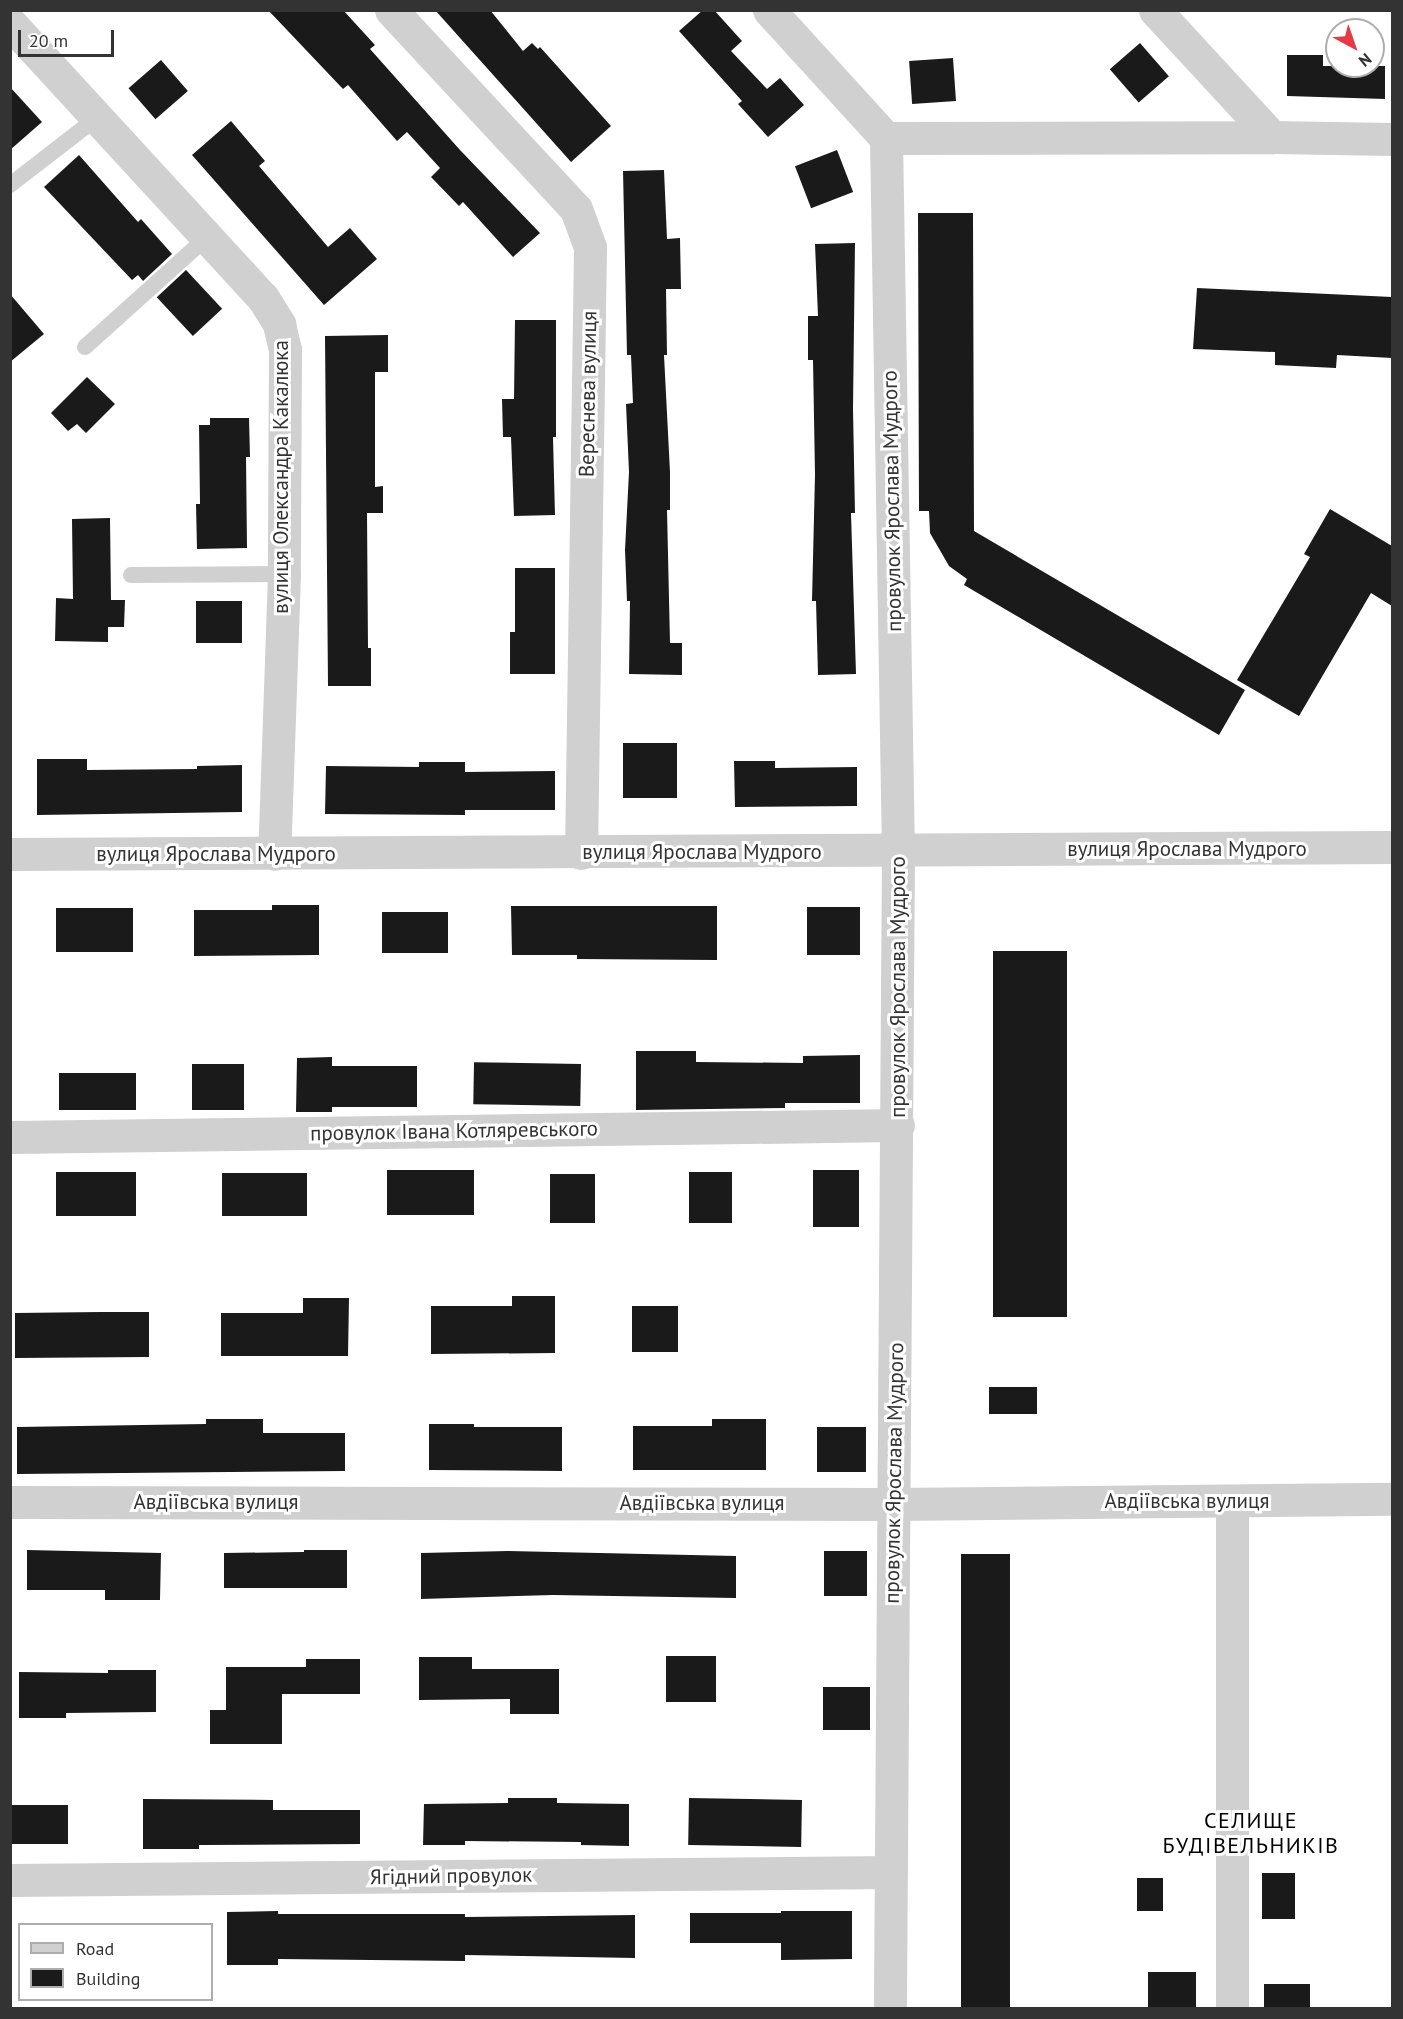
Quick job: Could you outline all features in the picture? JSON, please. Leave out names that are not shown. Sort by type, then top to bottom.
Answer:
[{"type":"street","name":"Вереснева вулиця","points":[[391,10],[576,208],[590,247],[581,853]]},
{"type":"street","points":[[769,10],[886,138],[1392,139]]},
{"type":"street","points":[[1155,10],[1272,137]]},
{"type":"street","name":"вулиця Олександра Какалюка","points":[[10,23],[263,298],[279,324],[285,349],[284,574],[274,854]]},
{"type":"street","name":"провулок Ярослава Мудрого","points":[[886,138],[898,851],[898,1125],[890,2008]]},
{"type":"street","name":"вулиця Ярослава Мудрого","points":[[10,854],[581,853],[1392,847]]},
{"type":"street","name":"провулок Івана Котляревського","points":[[10,1137],[898,1125]]},
{"type":"street","name":"Авдіївська вулиця","points":[[10,1502],[893,1504],[1392,1499]]},
{"type":"street","points":[[1232,1501],[1232,2008]]},
{"type":"street","name":"Ягідний провулок","points":[[10,1880],[891,1872]]},
{"type":"lane","points":[[10,185],[98,117]]},
{"type":"lane","points":[[85,347],[207,237]]},
{"type":"lane","points":[[131,574],[284,574]]},
{"type":"building","points":[[268,10],[343,10],[375,45],[370,49],[460,150],[540,233],[513,257],[463,202],[459,206],[431,177],[440,168],[407,132],[397,141],[348,85],[343,89]]},
{"type":"building","points":[[435,10],[490,10],[523,51],[532,43],[538,49],[540,47],[611,126],[571,162]]},
{"type":"building","points":[[703,10],[714,10],[742,41],[731,51],[767,89],[780,78],[804,105],[768,137],[738,104],[742,101],[679,31]]},
{"type":"building","points":[[1140,43],[1169,76],[1139,102],[1110,69]]},
{"type":"building","points":[[1287,55],[1323,55],[1325,78],[1385,78],[1385,99],[1287,96]]},
{"type":"building","points":[[953,58],[956,101],[912,104],[909,61]]},
{"type":"building","points":[[161,60],[188,91],[155,119],[129,88]]},
{"type":"building","points":[[10,87],[42,122],[10,150]]},
{"type":"building","points":[[231,121],[265,161],[259,166],[328,247],[350,228],[377,259],[324,305],[192,155]]},
{"type":"building","points":[[837,150],[853,192],[811,208],[795,166]]},
{"type":"building","points":[[79,155],[138,222],[141,219],[172,254],[143,281],[138,275],[132,280],[44,187]]},
{"type":"building","points":[[664,170],[667,239],[680,238],[681,289],[666,289],[667,355],[664,355],[670,472],[670,510],[667,510],[670,643],[682,643],[682,675],[629,674],[630,601],[627,601],[625,550],[629,472],[626,404],[633,403],[631,355],[627,355],[623,171]]},
{"type":"building","points":[[918,213],[973,213],[974,531],[1245,690],[1219,735],[964,585],[967,579],[949,566],[930,533],[929,511],[919,511]]},
{"type":"building","points":[[855,243],[853,409],[855,513],[851,513],[856,674],[818,675],[816,601],[812,601],[815,475],[813,360],[808,360],[808,316],[818,316],[815,244]]},
{"type":"building","points":[[186,270],[222,309],[193,336],[157,297]]},
{"type":"building","points":[[1197,288],[1392,297],[1392,358],[1337,355],[1336,368],[1275,365],[1275,352],[1193,349]]},
{"type":"building","points":[[10,294],[44,334],[10,362]]},
{"type":"building","points":[[515,320],[556,320],[556,437],[553,437],[555,515],[514,516],[511,437],[503,437],[502,399],[514,399]]},
{"type":"building","points":[[388,335],[388,372],[375,372],[375,487],[383,486],[383,513],[367,513],[368,648],[371,648],[371,686],[328,686],[325,336]]},
{"type":"building","points":[[87,377],[115,404],[86,433],[77,424],[68,431],[51,413]]},
{"type":"building","points":[[210,418],[249,418],[250,457],[246,457],[247,548],[197,549],[196,504],[200,504],[199,425],[210,425]]},
{"type":"building","points":[[1330,509],[1392,546],[1392,606],[1371,593],[1299,716],[1237,680],[1310,557],[1304,554]]},
{"type":"building","points":[[110,518],[111,600],[125,600],[124,627],[108,627],[108,642],[55,641],[56,598],[73,599],[72,519]]},
{"type":"building","points":[[515,568],[555,568],[555,674],[510,674],[510,632],[515,632]]},
{"type":"building","points":[[196,601],[242,601],[242,643],[196,643]]},
{"type":"building","points":[[623,743],[677,743],[677,798],[623,798]]},
{"type":"building","points":[[37,759],[87,759],[87,770],[197,769],[197,766],[242,765],[242,812],[37,815]]},
{"type":"building","points":[[734,761],[775,761],[775,768],[857,767],[857,806],[735,807]]},
{"type":"building","points":[[419,762],[465,762],[465,772],[555,771],[555,810],[465,810],[465,815],[325,814],[326,766],[419,767]]},
{"type":"building","points":[[272,905],[319,905],[319,955],[194,956],[194,910],[272,910]]},
{"type":"building","points":[[511,906],[717,906],[717,960],[577,959],[577,955],[512,955]]},
{"type":"building","points":[[807,907],[860,907],[860,955],[807,955]]},
{"type":"building","points":[[56,908],[133,908],[133,952],[56,952]]},
{"type":"building","points":[[382,912],[448,912],[448,953],[382,953]]},
{"type":"building","points":[[993,951],[1067,951],[1067,1317],[993,1317]]},
{"type":"building","points":[[636,1051],[696,1051],[696,1062],[803,1063],[803,1056],[860,1055],[860,1103],[785,1103],[785,1108],[636,1110]]},
{"type":"building","points":[[332,1057],[332,1066],[417,1066],[417,1107],[332,1107],[332,1112],[296,1112],[297,1058]]},
{"type":"building","points":[[474,1062],[581,1064],[580,1106],[473,1104]]},
{"type":"building","points":[[192,1064],[244,1064],[244,1110],[192,1110]]},
{"type":"building","points":[[59,1073],[136,1073],[136,1110],[59,1110]]},
{"type":"building","points":[[387,1170],[474,1170],[474,1215],[387,1215]]},
{"type":"building","points":[[813,1170],[859,1170],[859,1227],[813,1227]]},
{"type":"building","points":[[56,1172],[136,1172],[136,1216],[56,1216]]},
{"type":"building","points":[[689,1172],[732,1172],[732,1223],[689,1223]]},
{"type":"building","points":[[222,1173],[307,1173],[307,1216],[222,1216]]},
{"type":"building","points":[[550,1174],[595,1174],[595,1223],[550,1223]]},
{"type":"building","points":[[512,1296],[555,1296],[555,1353],[431,1354],[431,1306],[512,1306]]},
{"type":"building","points":[[303,1298],[349,1298],[348,1356],[221,1356],[221,1313],[303,1313]]},
{"type":"building","points":[[632,1306],[678,1306],[678,1352],[632,1352]]},
{"type":"building","points":[[149,1312],[149,1357],[15,1358],[15,1313]]},
{"type":"building","points":[[989,1387],[1037,1387],[1037,1414],[989,1414]]},
{"type":"building","points":[[206,1419],[263,1419],[263,1433],[345,1433],[345,1471],[17,1474],[17,1427],[206,1424]]},
{"type":"building","points":[[712,1419],[766,1419],[766,1470],[633,1470],[633,1426],[712,1426]]},
{"type":"building","points":[[429,1424],[474,1424],[474,1427],[562,1427],[562,1471],[429,1470]]},
{"type":"building","points":[[817,1427],[866,1427],[866,1472],[817,1472]]},
{"type":"building","points":[[27,1550],[161,1553],[160,1600],[105,1600],[105,1590],[27,1590]]},
{"type":"building","points":[[304,1550],[347,1550],[347,1588],[224,1588],[224,1553],[304,1552]]},
{"type":"building","points":[[508,1551],[736,1556],[736,1598],[553,1595],[421,1599],[421,1553]]},
{"type":"building","points":[[824,1551],[867,1551],[867,1596],[824,1596]]},
{"type":"building","points":[[961,1554],[1010,1554],[1010,2008],[961,2008]]},
{"type":"building","points":[[666,1656],[716,1656],[716,1702],[666,1702]]},
{"type":"building","points":[[419,1657],[472,1657],[472,1669],[559,1669],[559,1714],[510,1714],[510,1699],[419,1700]]},
{"type":"building","points":[[306,1659],[360,1659],[360,1694],[282,1694],[282,1744],[210,1744],[210,1710],[226,1710],[226,1667],[306,1667]]},
{"type":"building","points":[[108,1670],[156,1670],[156,1712],[66,1713],[66,1718],[19,1718],[19,1672],[108,1673]]},
{"type":"building","points":[[823,1687],[870,1687],[870,1730],[823,1730]]},
{"type":"building","points":[[508,1798],[557,1798],[557,1803],[629,1804],[629,1846],[581,1845],[581,1842],[465,1841],[465,1845],[423,1845],[424,1804],[508,1803]]},
{"type":"building","points":[[689,1798],[802,1800],[801,1847],[688,1845]]},
{"type":"building","points":[[143,1799],[273,1800],[273,1810],[360,1810],[360,1844],[199,1845],[199,1849],[143,1849]]},
{"type":"building","points":[[10,1805],[68,1805],[68,1844],[10,1844]]},
{"type":"building","points":[[1262,1873],[1295,1873],[1295,1919],[1262,1919]]},
{"type":"building","points":[[1137,1878],[1163,1878],[1163,1911],[1137,1911]]},
{"type":"building","points":[[278,1911],[278,1914],[465,1914],[465,1917],[635,1915],[635,1958],[465,1955],[465,1961],[278,1959],[278,1965],[227,1965],[227,1912]]},
{"type":"building","points":[[781,1911],[852,1911],[852,1959],[781,1960],[781,1943],[690,1943],[690,1913],[781,1913]]},
{"type":"building","points":[[1148,1972],[1196,1972],[1196,2008],[1148,2008]]},
{"type":"building","points":[[1264,1984],[1310,1984],[1310,2008],[1264,2008]]},
{"type":"district","name":"СЕЛИЩЕ БУДІВЕЛЬНИКІВ","points":[[1251,1832]]}]
